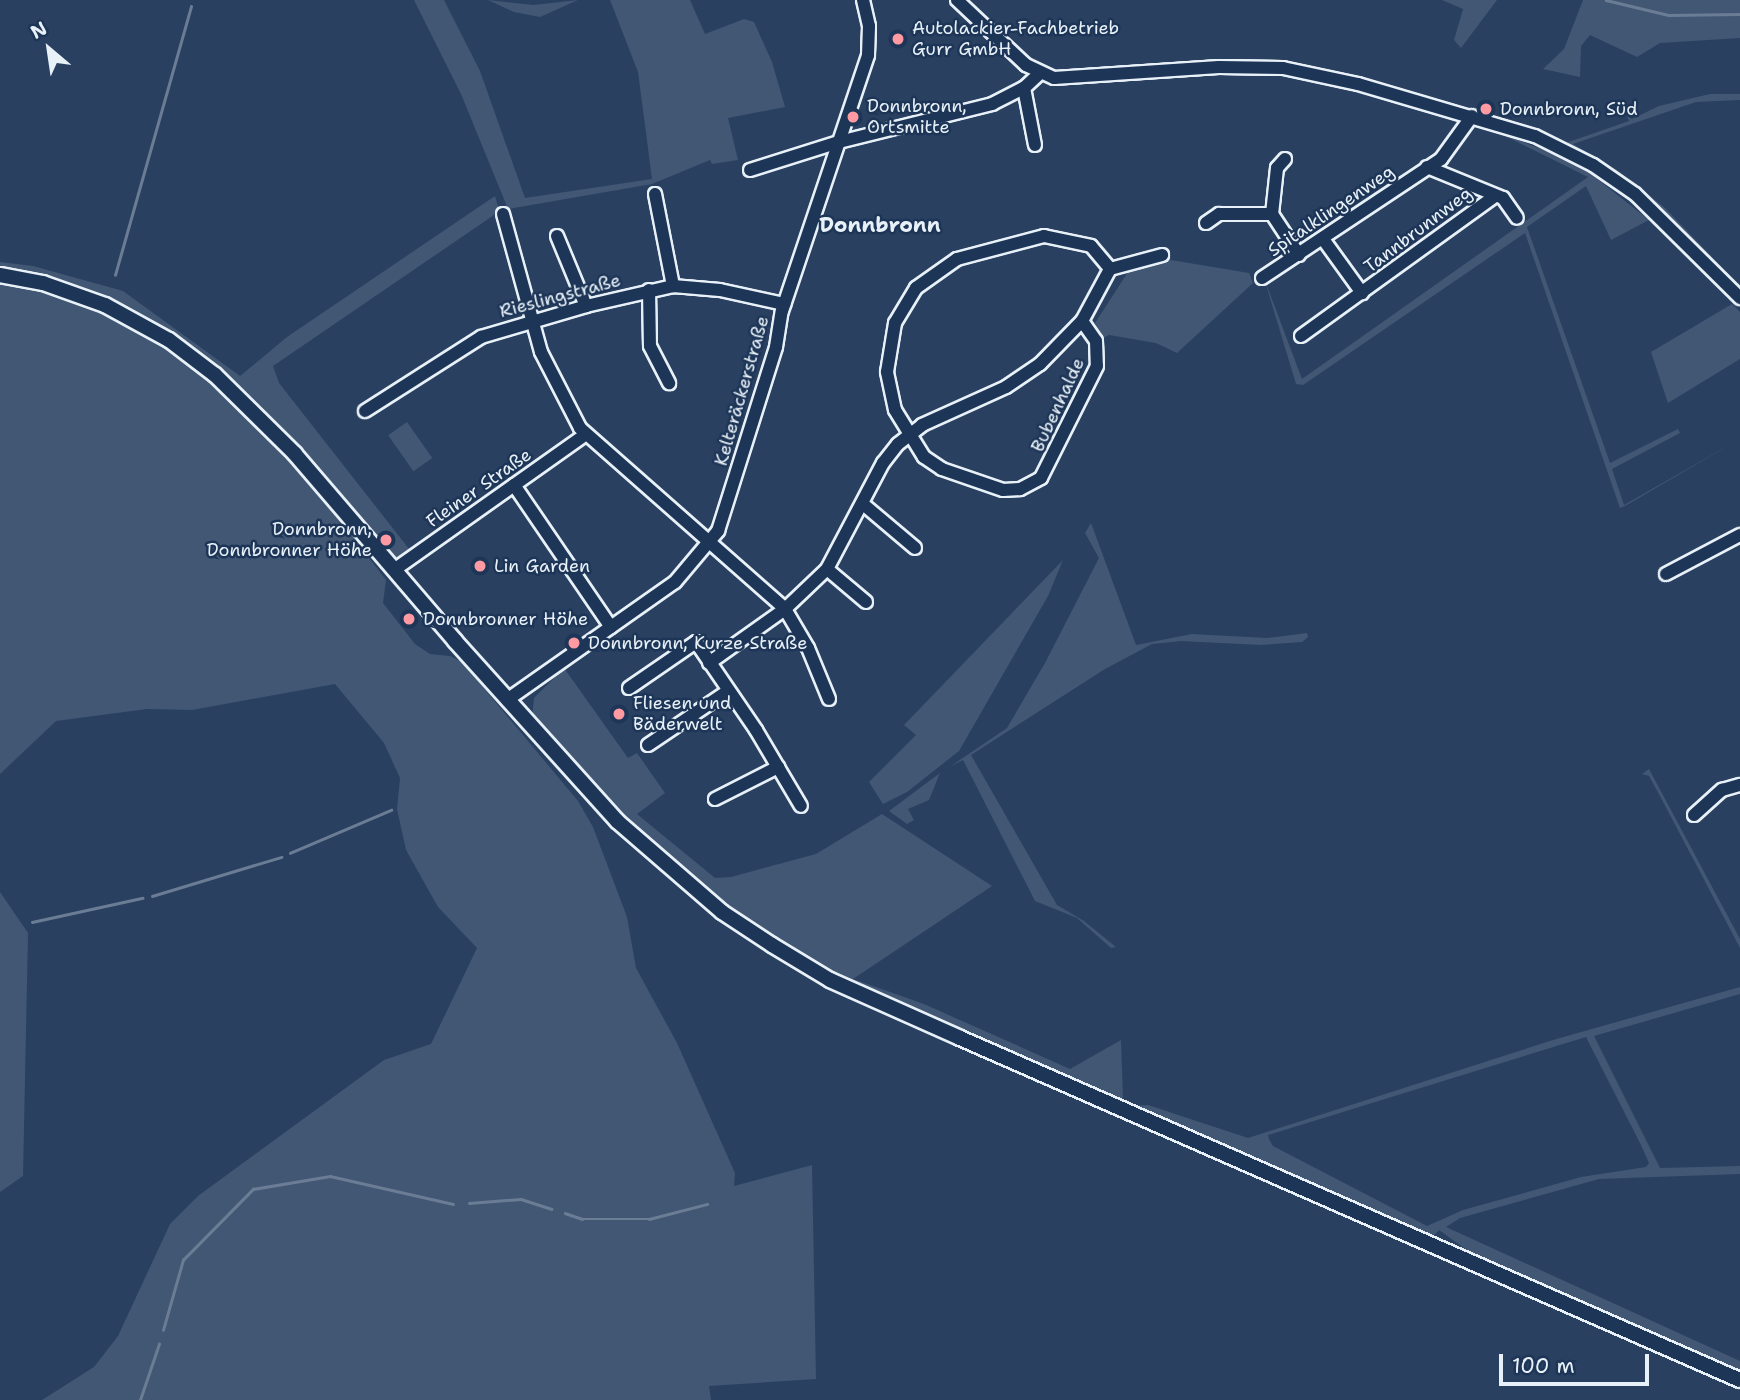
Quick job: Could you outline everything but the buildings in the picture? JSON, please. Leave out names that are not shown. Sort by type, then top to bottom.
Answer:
[{"type":"main road","points":[[0,275],[43,283],[105,305],[193,355],[295,454],[507,700],[617,821],[722,912],[830,979],[1740,1380]]},
{"type":"street","name":"Kelteräckerstraße","points":[[507,700],[675,582],[711,543],[776,347],[784,304],[869,46],[863,0]]},
{"type":"street","points":[[957,0],[1040,74],[1072,78],[1219,67],[1283,68],[1472,116],[1535,136],[1594,165],[1635,194],[1740,298]]},
{"type":"street","points":[[750,170],[839,142],[966,111],[1024,88],[1040,74]]},
{"type":"street","points":[[1024,88],[1035,145]]},
{"type":"street","name":"Spitalklingenweg","points":[[1262,278],[1423,169],[1459,139],[1472,116]]},
{"type":"street","points":[[1285,159],[1277,168],[1272,214],[1299,255]]},
{"type":"street","points":[[1423,169],[1495,195],[1517,218]]},
{"type":"street","points":[[655,194],[673,286]]},
{"type":"street","name":"Tannbrunnweg","points":[[1301,336],[1495,195]]},
{"type":"street","points":[[503,214],[531,320],[550,375],[585,435],[785,609],[808,648],[829,699]]},
{"type":"street","points":[[1206,223],[1219,215],[1272,214]]},
{"type":"street","points":[[557,236],[586,306]]},
{"type":"street","name":"Bubenhalde","points":[[1082,321],[1096,341],[1097,366],[1046,471],[1035,482],[1003,490],[942,469],[924,457],[908,435],[889,393],[888,347],[900,311],[925,279],[969,255],[1044,236],[1091,246],[1110,269]]},
{"type":"street","name":"Tannbrunnweg","points":[[1323,239],[1362,293]]},
{"type":"street","points":[[709,663],[785,609],[827,569],[883,463],[908,435],[1029,374],[1082,321],[1110,269],[1161,255]]},
{"type":"street","name":"Rieslingstraße","points":[[365,411],[481,337],[531,320],[673,286],[720,290],[784,304]]},
{"type":"street","points":[[649,290],[650,346],[669,383]]},
{"type":"street","name":"Fleiner Straße","points":[[394,570],[585,435]]},
{"type":"street","points":[[514,485],[611,627]]},
{"type":"street","points":[[863,504],[915,548]]},
{"type":"street","points":[[1666,574],[1740,535]]},
{"type":"street","points":[[827,569],[866,602]]},
{"type":"street","points":[[629,688],[696,642],[801,806]]},
{"type":"street","points":[[648,745],[728,691]]},
{"type":"street","points":[[715,800],[778,767]]},
{"type":"street","points":[[1694,815],[1722,790],[1740,785]]},
{"type":"shaded area","points":[[414,0],[444,0],[480,71],[525,198],[652,179],[638,72],[610,0],[690,0],[705,34],[744,19],[754,22],[772,62],[785,107],[728,118],[738,160],[712,164],[710,160],[652,184],[508,209],[461,94]]},
{"type":"shaded area","points":[[488,0],[533,5],[578,0],[540,17],[514,12]]},
{"type":"shaded area","points":[[1442,0],[1497,0],[1461,48],[1454,40],[1463,9]]},
{"type":"shaded area","points":[[1583,0],[1740,0],[1740,38],[1660,43],[1637,57],[1590,35],[1581,46],[1580,77],[1543,69],[1564,49]]},
{"type":"shaded area","points":[[1710,94],[1740,94],[1740,100],[1696,102],[1573,144],[1617,170],[1665,208],[1735,281],[1740,293],[1653,203],[1563,144],[1629,121],[1627,116],[1632,119],[1659,106]]},
{"type":"shaded area","points":[[1497,132],[1554,154],[1591,174],[1649,220],[1611,240],[1586,186],[1527,227],[1610,463],[1678,429],[1680,433],[1612,469],[1624,505],[1740,439],[1620,508],[1525,233],[1303,385],[1296,384],[1264,278],[1302,379],[1588,177]]},
{"type":"shaded area","points":[[495,196],[499,210],[494,215],[273,366],[279,383],[413,554],[394,568],[296,449],[246,395],[199,353],[135,313],[88,293],[0,270],[0,262],[33,266],[123,291],[240,376],[287,337]]},
{"type":"shaded area","points":[[1171,260],[1249,273],[1253,283],[1177,353],[1156,343],[1109,335],[1103,338],[1095,323],[1128,272]]},
{"type":"shaded area","points":[[0,281],[44,290],[102,310],[148,333],[210,379],[285,455],[347,529],[386,580],[383,603],[415,644],[430,654],[450,656],[462,662],[578,801],[593,827],[627,917],[636,968],[677,1043],[735,1173],[734,1186],[812,1165],[816,1379],[709,1386],[711,1400],[42,1400],[94,1367],[118,1336],[170,1224],[198,1196],[384,1060],[431,1044],[477,948],[438,907],[406,850],[397,809],[400,778],[384,743],[335,684],[192,710],[147,709],[56,721],[0,774]]},
{"type":"shaded area","points":[[1732,304],[1740,312],[1740,359],[1668,403],[1651,352]]},
{"type":"shaded area","points":[[407,422],[432,458],[413,471],[388,435]]},
{"type":"shaded area","points":[[1091,523],[1136,645],[1192,634],[1267,638],[1307,633],[1308,637],[1302,642],[1261,645],[1181,641],[1152,644],[1105,669],[971,755],[1057,905],[1084,921],[1116,947],[1111,948],[1077,918],[1035,901],[963,760],[951,766],[1007,728],[1045,663],[1099,558],[1085,533]]},
{"type":"shaded area","points":[[1063,560],[1048,596],[959,751],[907,792],[883,804],[869,782],[916,735],[904,725]]},
{"type":"shaded area","points":[[564,668],[628,758],[637,753],[665,793],[637,814],[715,878],[731,877],[816,854],[882,814],[992,886],[853,979],[924,1004],[1070,1069],[1121,1040],[1123,1098],[1113,1098],[856,988],[746,923],[649,846],[532,718],[534,698]]},
{"type":"shaded area","points":[[1649,769],[1740,939],[1740,948],[1649,776],[1642,774]]},
{"type":"shaded area","points":[[940,773],[929,800],[908,809],[914,820],[907,824],[889,811]]},
{"type":"shaded area","points":[[0,892],[28,933],[23,1176],[0,1192]]},
{"type":"shaded area","points":[[1740,987],[1740,994],[1594,1036],[1660,1168],[1740,1166],[1740,1174],[1599,1179],[1460,1218],[1446,1227],[1740,1361],[1740,1375],[1482,1261],[1439,1230],[1432,1238],[1132,1106],[1148,1105],[1248,1138],[1553,1040]],"holes":[[[1586,1037],[1649,1163],[1646,1167],[1581,1177],[1463,1210],[1427,1226],[1273,1146],[1268,1135]]]},
{"type":"waterway","points":[[1606,0],[1669,15],[1740,14]]},
{"type":"waterway","points":[[115,275],[191,7]]},
{"type":"waterway","points":[[290,853],[391,810]]},
{"type":"waterway","points":[[152,896],[281,857]]},
{"type":"waterway","points":[[32,922],[142,898]]},
{"type":"waterway","points":[[163,1330],[183,1260],[253,1189],[330,1176],[453,1204]]},
{"type":"waterway","points":[[469,1203],[521,1199],[551,1209]]},
{"type":"waterway","points":[[565,1213],[582,1219],[649,1219],[707,1204]]},
{"type":"waterway","points":[[140,1400],[159,1344]]},
{"type":"place","name":"Autolackier-Fachbetrieb Gurr GmbH","points":[[898,39]]},
{"type":"place","name":"Donnbronn, Süd","points":[[1486,109]]},
{"type":"place","name":"Donnbronn, Ortsmitte","points":[[853,117]]},
{"type":"place","name":"Donnbronn, Donnbronner Höhe","points":[[386,540]]},
{"type":"place","name":"Lin Garden","points":[[480,566]]},
{"type":"place","name":"Donnbronner Höhe","points":[[409,619]]},
{"type":"place","name":"Donnbronn, Kurze Straße","points":[[574,643]]},
{"type":"place","name":"Fliesen und Bäderwelt","points":[[619,714]]},
{"type":"district","name":"Donnbronn","points":[[880,225]]}]
